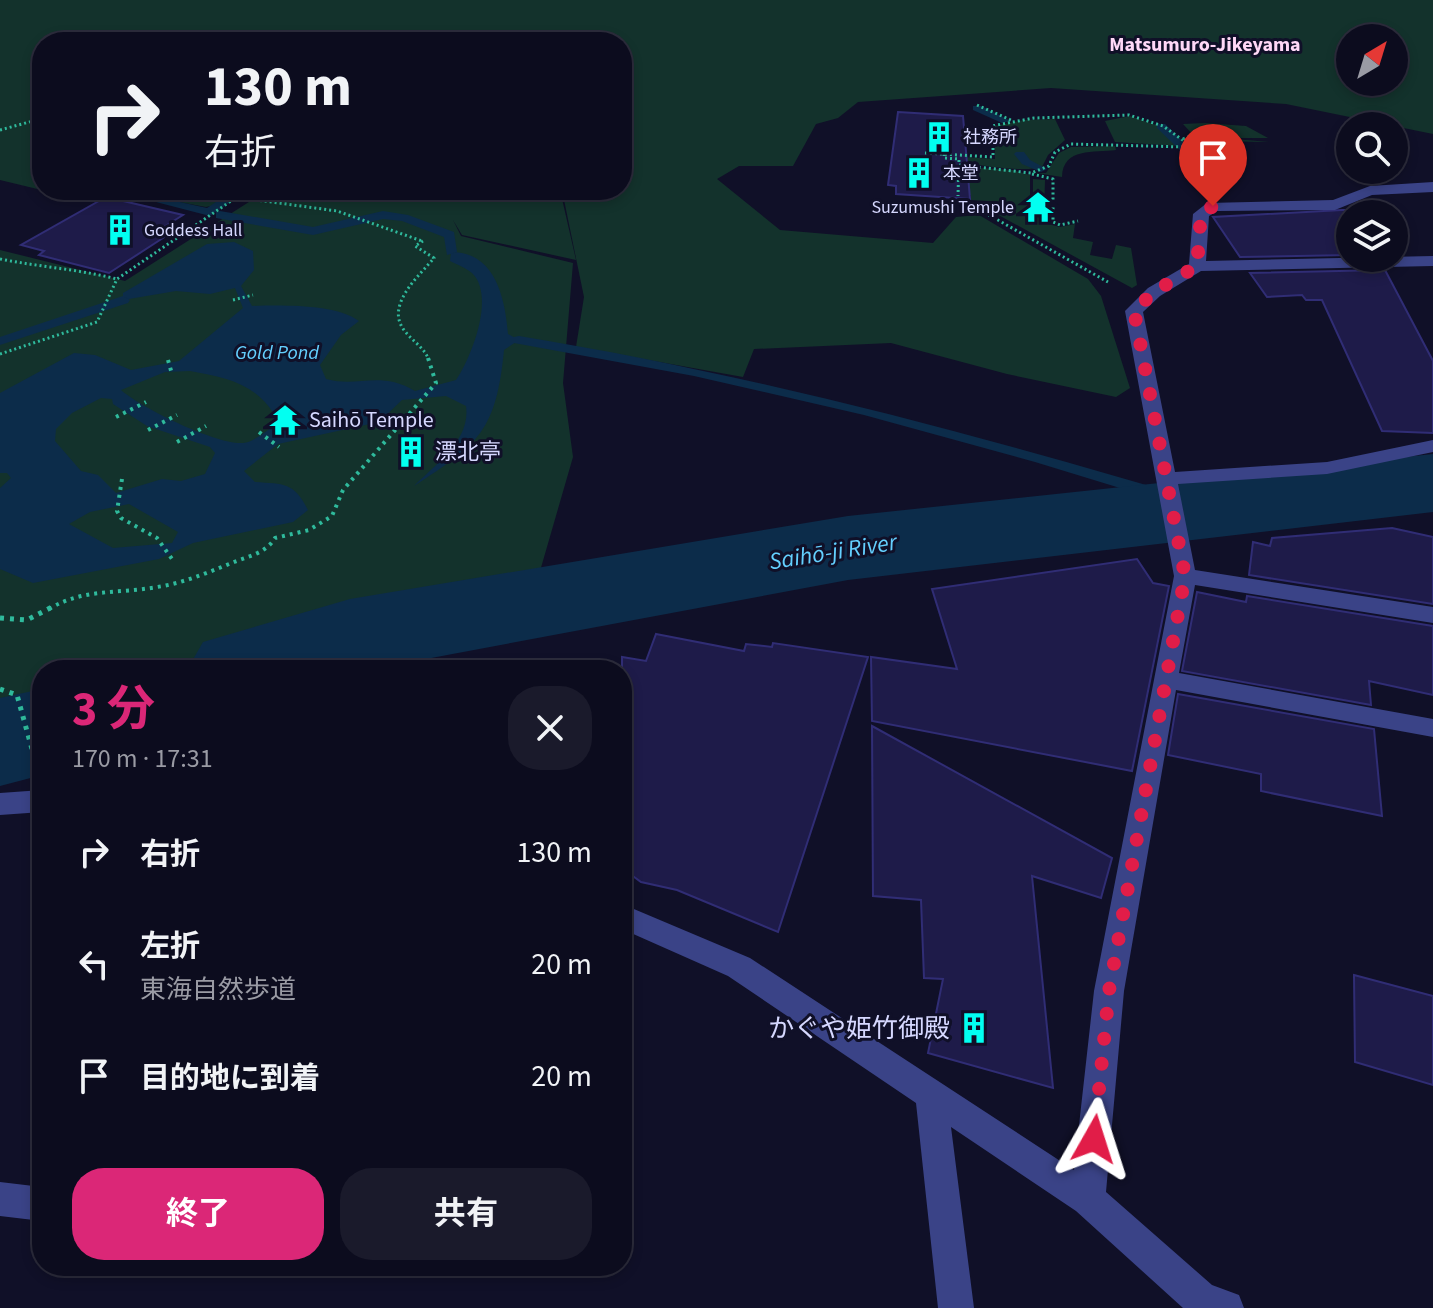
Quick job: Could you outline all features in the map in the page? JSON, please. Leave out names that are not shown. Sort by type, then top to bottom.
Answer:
[{"type":"street","points":[[1197,266],[1201,214],[1213,206],[1335,205],[1370,191],[1433,187]]},
{"type":"street","points":[[1088,1199],[1109,991],[1185,576],[1134,311],[1154,292],[1197,266],[1433,261]]},
{"type":"street","points":[[1165,479],[1327,468],[1433,446]]},
{"type":"street","points":[[1185,576],[1433,615]]},
{"type":"street","points":[[1165,679],[1433,728]]},
{"type":"street","points":[[0,804],[32,802]]},
{"type":"street","points":[[632,920],[739,967],[1088,1199],[1201,1300],[1226,1308]]},
{"type":"street","points":[[931,1097],[956,1308]]},
{"type":"street","points":[[0,1199],[32,1203]]},
{"type":"path","points":[[977,105],[1013,121]]},
{"type":"path","points":[[925,153],[966,153],[993,157],[993,146],[1002,142],[993,133],[992,126],[1013,121],[1129,115],[1163,126],[1183,140],[1193,135]]},
{"type":"path","points":[[0,130],[32,121]]},
{"type":"path","points":[[959,165],[1031,173],[1046,169],[1055,152],[1071,144],[1185,147]]},
{"type":"path","points":[[1116,144],[1118,150]]},
{"type":"path","points":[[944,154],[944,158],[959,159],[958,196]]},
{"type":"path","points":[[1031,173],[1034,177],[1053,179],[1053,222],[1060,225],[1078,221]]},
{"type":"path","points":[[0,354],[97,322],[117,279],[231,200]]},
{"type":"path","points":[[0,618],[8,622],[37,619],[64,600],[88,591],[155,588],[259,553],[270,547],[275,538],[309,530],[332,516],[343,490],[425,400],[436,383],[426,352],[402,328],[398,312],[402,298],[434,258],[415,246],[423,241],[337,211],[257,200]]},
{"type":"path","points":[[980,210],[1112,285]]},
{"type":"path","points":[[0,259],[50,269],[67,266],[117,279]]},
{"type":"path","points":[[233,300],[253,295]]},
{"type":"path","points":[[168,360],[172,374]]},
{"type":"path","points":[[116,417],[146,402]]},
{"type":"path","points":[[148,430],[177,415]]},
{"type":"path","points":[[177,442],[206,426]]},
{"type":"path","points":[[259,432],[279,447]]},
{"type":"path","points":[[122,482],[117,511],[121,518],[157,538],[172,559]]},
{"type":"path","points":[[0,689],[17,695],[32,748]]},
{"type":"green space","points":[[0,0],[1433,0],[1433,134],[1408,129],[1408,112],[1336,114],[1286,104],[1051,88],[858,102],[838,118],[816,124],[793,166],[739,166],[717,179],[780,230],[933,243],[956,217],[979,215],[1088,279],[1101,296],[1130,388],[1116,397],[1007,374],[891,343],[754,349],[743,377],[576,347],[584,297],[564,200],[632,200],[632,32],[32,32],[32,188],[0,180]]},
{"type":"green space","points":[[1130,116],[1159,126],[1181,146],[1115,142],[1105,121]]},
{"type":"green space","points":[[1055,119],[1065,140],[1048,155],[1042,167],[994,167],[947,156],[995,159],[995,147],[1004,139],[994,133],[994,126],[1024,120]]},
{"type":"green space","points":[[1183,124],[1246,126],[1268,138],[1223,138],[1269,142],[1208,141],[1206,137],[1195,137]]},
{"type":"green space","points":[[1115,146],[1116,150],[1074,156],[1064,167],[1062,177],[1036,173],[1046,173],[1059,153],[1071,147]]},
{"type":"green space","points":[[963,167],[1013,170],[1030,175],[1030,204],[1022,211],[1033,204],[1033,179],[1045,180],[1044,215],[1048,224],[1060,227],[1075,224],[1073,238],[1093,242],[1090,255],[1112,259],[1116,245],[1131,248],[1137,285],[1132,288],[993,212],[989,205],[1003,202],[971,200],[971,195],[964,195]]},
{"type":"green space","name":"Saihō Temple","points":[[168,200],[238,200],[206,207]]},
{"type":"green space","name":"Saihō Temple","points":[[252,200],[562,200],[576,260],[462,235],[453,220],[461,236],[573,263],[563,383],[573,457],[538,578],[320,625],[203,660],[32,660],[32,711],[0,719],[0,250],[125,281]]},
{"type":"water","name":"Gold Pond","points":[[234,242],[253,251],[254,270],[241,286],[252,306],[323,309],[349,315],[359,321],[341,335],[320,365],[326,379],[349,382],[380,380],[415,391],[456,380],[468,357],[479,327],[482,296],[479,283],[472,273],[450,261],[451,252],[478,260],[488,269],[501,293],[508,334],[519,340],[504,350],[496,400],[480,433],[469,446],[414,486],[458,440],[466,418],[466,406],[446,396],[402,400],[379,422],[278,444],[244,471],[255,482],[281,484],[298,494],[308,510],[293,522],[193,543],[159,559],[33,583],[0,569],[0,488],[11,478],[7,473],[0,473],[0,393],[74,353],[95,355],[131,370],[179,361],[243,308],[235,288],[210,294],[176,291],[123,300],[123,293],[207,244]],"holes":[[[190,371],[227,379],[258,395],[274,414],[271,428],[250,441],[231,442],[180,424],[121,390],[165,372]],[[101,398],[112,399],[113,404],[147,426],[210,447],[215,453],[205,474],[181,481],[162,479],[116,493],[98,475],[81,471],[55,441],[56,429],[72,413]],[[129,504],[178,532],[172,543],[113,548],[69,524],[90,512]]]},
{"type":"building","points":[[898,112],[963,116],[970,199],[896,194],[896,186],[888,185]]},
{"type":"building","name":"Goddess Hall","points":[[101,200],[119,200],[183,215],[151,235],[163,238],[109,273],[39,255],[44,251],[21,245]]},
{"type":"building","points":[[1336,211],[1336,255],[1240,257],[1213,217]]},
{"type":"building","points":[[1386,272],[1433,361],[1433,433],[1382,431],[1322,300],[1306,300],[1302,295],[1267,297],[1250,273]]},
{"type":"building","points":[[1392,528],[1433,537],[1433,604],[1249,575],[1253,542],[1270,546],[1272,538]]},
{"type":"building","points":[[1137,559],[1153,583],[1169,586],[1132,771],[872,721],[871,657],[957,669],[932,589]]},
{"type":"building","points":[[1197,592],[1246,602],[1247,596],[1433,626],[1433,695],[1369,681],[1371,705],[1182,671]]},
{"type":"building","points":[[656,634],[744,651],[746,644],[772,647],[773,643],[868,657],[778,932],[677,890],[641,882],[632,875],[632,660],[622,660],[622,657],[646,661]]},
{"type":"building","points":[[1178,694],[1374,729],[1382,816],[1261,791],[1261,774],[1168,755]]},
{"type":"building","points":[[872,726],[1112,858],[1101,898],[1032,876],[1053,1088],[928,1053],[943,979],[924,978],[921,900],[873,896]]},
{"type":"building","points":[[1354,975],[1433,996],[1433,1085],[1355,1062]]},
{"type":"waterway","points":[[977,108],[1006,121]]},
{"type":"waterway","points":[[1161,126],[1187,151]]},
{"type":"waterway","points":[[1020,154],[1026,162],[1041,169]]},
{"type":"waterway","points":[[157,200],[209,212]]},
{"type":"waterway","points":[[209,212],[227,200]]},
{"type":"waterway","points":[[220,215],[313,231],[383,215],[404,218],[450,235],[451,252]]},
{"type":"waterway","points":[[0,341],[123,300]]},
{"type":"waterway","points":[[519,340],[694,371],[868,412],[1211,510]]},
{"type":"waterway","name":"Saihō-ji River","points":[[274,660],[350,636],[848,548],[1211,510],[1392,485],[1433,483]]},
{"type":"waterway","name":"Saihō-ji River","points":[[0,742],[32,734]]},
{"type":"place","name":"社務所","points":[[939,137]]},
{"type":"place","name":"本堂","points":[[919,173]]},
{"type":"place","name":"Suzumushi Temple","points":[[1038,207]]},
{"type":"place","name":"Goddess Hall","points":[[120,230]]},
{"type":"place","name":"Saihō Temple","points":[[285,420]]},
{"type":"place","name":"漂北亭","points":[[411,452]]},
{"type":"place","name":"かぐや姫竹御殿","points":[[974,1028]]},
{"type":"district","name":"Matsumuro-Jikeyama","points":[[1205,45]]},
{"type":"route","points":[[1094,1139],[1109,991],[1185,576],[1134,311],[1154,292],[1197,266],[1201,214],[1213,206]]}]
